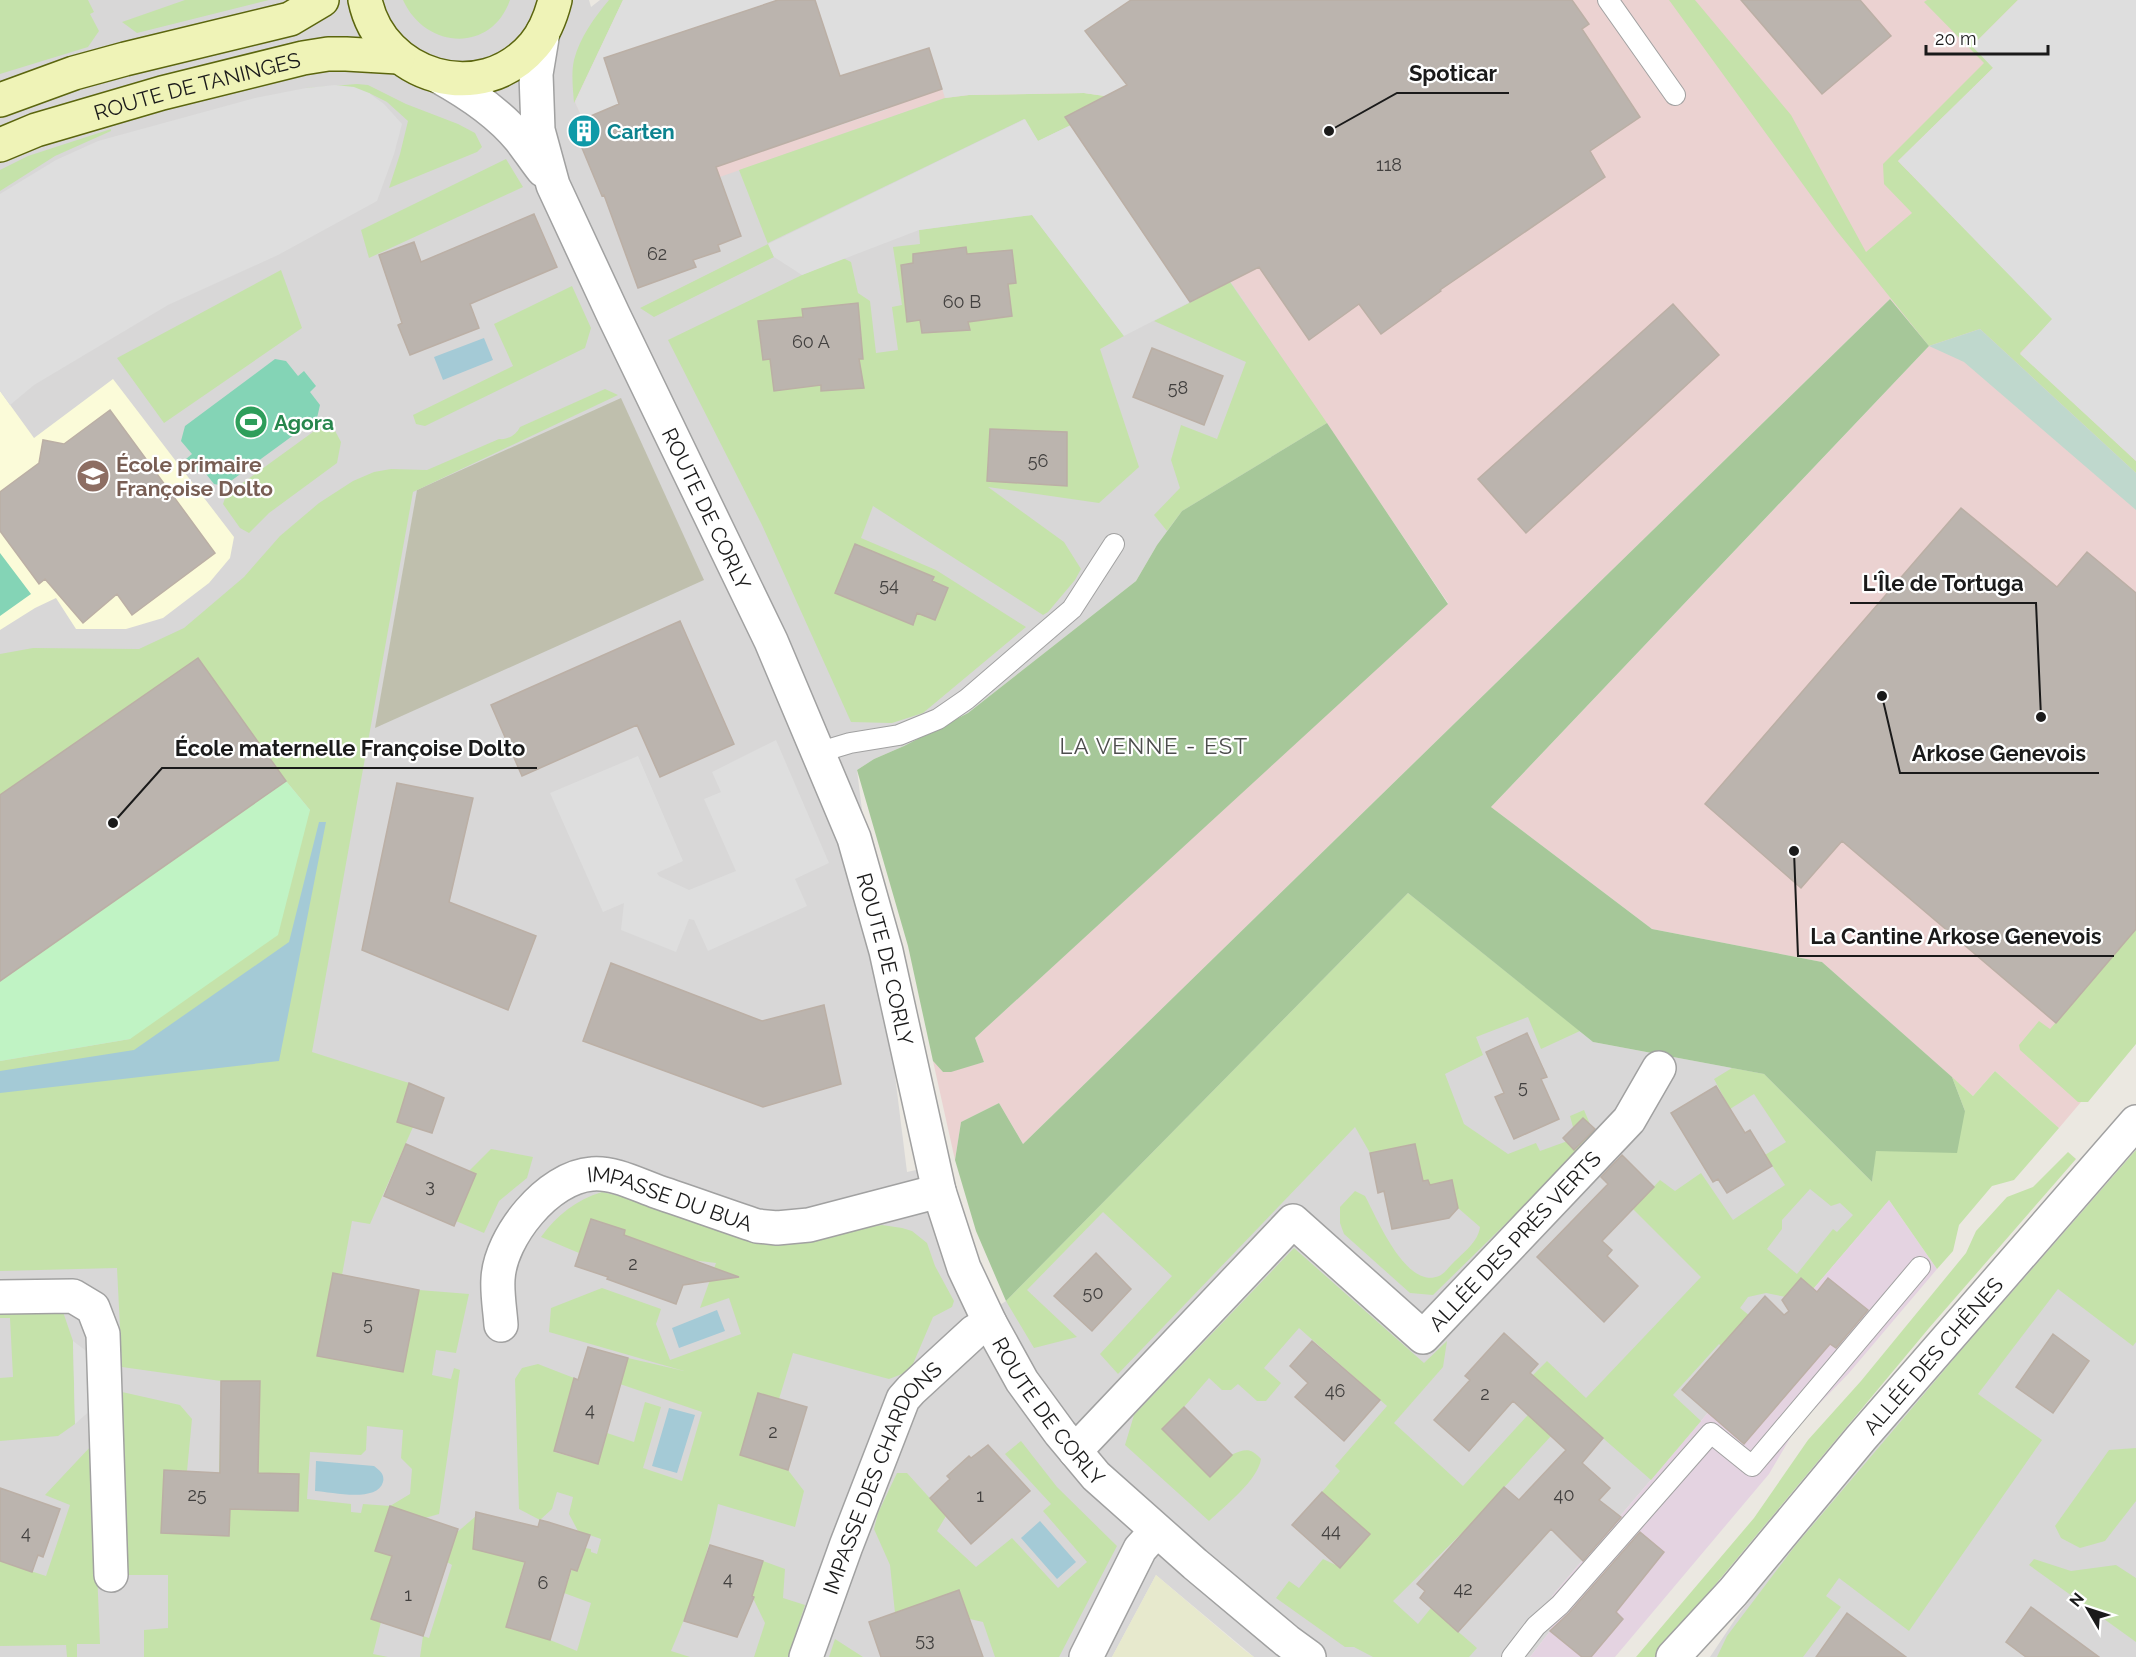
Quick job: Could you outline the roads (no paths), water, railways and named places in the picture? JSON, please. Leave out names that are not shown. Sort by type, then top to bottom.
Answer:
[{"type":"main road","name":"ROUTE DE TANINGES","points":[[0,100],[74,73],[290,20],[322,0]]},
{"type":"main road","points":[[365,0],[379,35],[398,57],[423,72],[455,79],[489,75],[520,58],[543,32],[555,0]]},
{"type":"main road","name":"ROUTE DE TANINGES","points":[[0,145],[36,130],[162,93],[303,58],[328,54],[398,57]]},
{"type":"street","name":"ROUTE DE CORLY","points":[[543,32],[536,75],[538,130],[553,185],[771,641],[820,752],[854,838],[886,951],[939,1191],[964,1268],[990,1323],[1022,1381],[1075,1451],[1106,1485],[1156,1531],[1309,1657]]},
{"type":"street","name":"ROUTE DE CORLY","points":[[438,76],[504,122],[520,138],[553,185]]},
{"type":"street","name":"ALLÉE DES PRÉS VERTS","points":[[1075,1451],[1293,1221],[1423,1337],[1629,1120],[1659,1068]]},
{"type":"street","name":"ALLÉE DES CHÊNES","points":[[1673,1657],[1733,1592],[1861,1438],[2136,1122]]},
{"type":"street","name":"IMPASSE DU BUA","points":[[501,1325],[498,1278],[507,1246],[518,1225],[539,1202],[575,1177],[593,1174],[619,1178],[757,1226],[777,1228],[809,1225],[939,1191]]},
{"type":"street","points":[[0,1297],[73,1296],[93,1308],[103,1334],[111,1575]]},
{"type":"street","name":"IMPASSE DES CHARDONS","points":[[806,1657],[903,1399],[974,1332],[990,1323]]},
{"type":"street","points":[[1086,1657],[1140,1549],[1156,1531]]},
{"type":"street","name":"ALLÉE DES CHÊNES","points":[[1703,1657],[1716,1622],[1733,1592]]},
{"type":"lane","points":[[1608,0],[1674,95]]},
{"type":"lane","points":[[820,752],[850,743],[899,735],[938,719],[967,699],[1072,609],[1114,544]]},
{"type":"lane","points":[[1512,1657],[1536,1626],[1560,1605],[1711,1433],[1752,1466],[1920,1267]]},
{"type":"water","points":[[484,338],[493,360],[443,380],[434,357]]},
{"type":"water","points":[[319,822],[326,822],[279,1061],[0,1093],[0,1071],[134,1050],[289,942]]},
{"type":"water","points":[[717,1310],[725,1331],[679,1348],[672,1328]]},
{"type":"water","points":[[669,1408],[695,1415],[677,1473],[652,1466]]},
{"type":"water","points":[[316,1461],[374,1466],[382,1474],[383,1482],[379,1488],[363,1494],[315,1491]]},
{"type":"water","points":[[1040,1521],[1076,1562],[1057,1579],[1021,1538]]},
{"type":"place","name":"Carten","points":[[584,131]]},
{"type":"place","name":"Spoticar","points":[[1329,131]]},
{"type":"place","name":"Agora","points":[[251,422]]},
{"type":"place","name":"École primaire Françoise Dolto","points":[[93,476]]},
{"type":"place","name":"Arkose Genevois","points":[[1882,696]]},
{"type":"place","name":"L'Île de Tortuga","points":[[2041,717]]},
{"type":"place","name":"École maternelle Françoise Dolto","points":[[113,823]]},
{"type":"place","name":"La Cantine Arkose Genevois","points":[[1794,851]]},
{"type":"district","name":"LA VENNE - EST","points":[[1154,746]]}]
